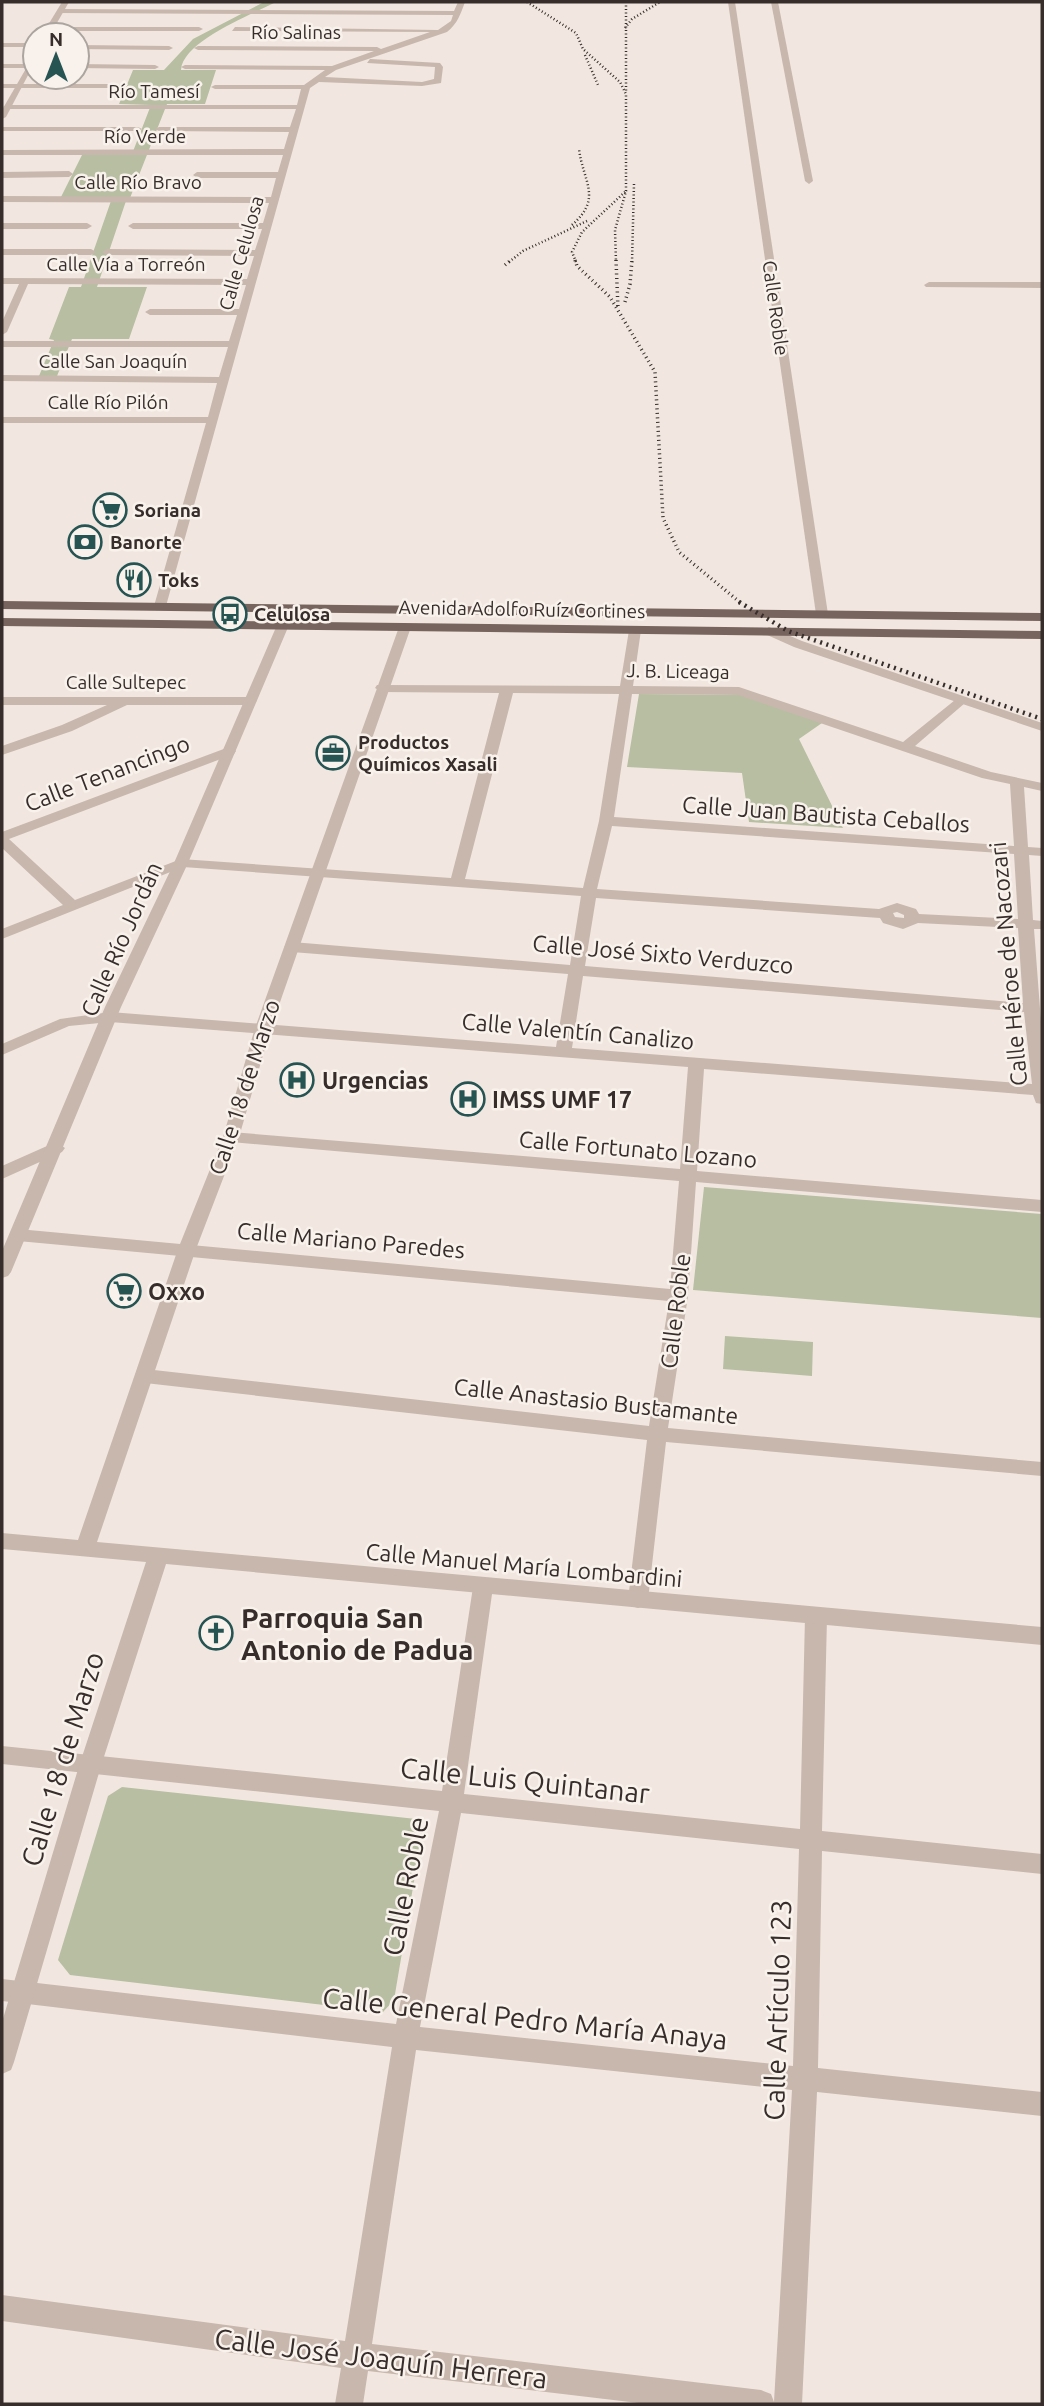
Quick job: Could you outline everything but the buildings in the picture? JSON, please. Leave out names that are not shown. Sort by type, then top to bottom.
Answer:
[{"type":"main road","name":"Avenida Adolfo Ruíz Cortines","points":[[2,605],[1042,617]]},
{"type":"main road","name":"Avenida Adolfo Ruíz Cortines","points":[[2,622],[1042,635]]},
{"type":"street","points":[[54,21],[65,2]]},
{"type":"street","name":"Calle Roble","points":[[731,2],[822,614]]},
{"type":"street","points":[[774,2],[809,181]]},
{"type":"street","points":[[59,11],[459,7],[454,22],[444,30],[235,29]]},
{"type":"street","points":[[91,31],[199,29]]},
{"type":"street","name":"Calle Celulosa","points":[[160,606],[306,87],[333,68],[444,30]]},
{"type":"street","points":[[2,45],[21,45]]},
{"type":"street","points":[[91,47],[169,48]]},
{"type":"street","name":"Río Salinas","points":[[198,48],[394,49]]},
{"type":"street","points":[[314,79],[438,81],[439,67],[436,65],[356,60]]},
{"type":"street","points":[[2,66],[21,66]]},
{"type":"street","points":[[91,66],[155,67]]},
{"type":"street","points":[[185,67],[333,68]]},
{"type":"street","points":[[4,111],[21,82]]},
{"type":"street","points":[[2,86],[121,86]]},
{"type":"street","points":[[215,87],[306,87]]},
{"type":"street","name":"Río Tamesí","points":[[4,111],[300,107]]},
{"type":"street","points":[[2,129],[138,129]]},
{"type":"street","points":[[159,129],[293,130]]},
{"type":"street","name":"Río Verde","points":[[2,152],[288,152]]},
{"type":"street","points":[[2,175],[69,174]]},
{"type":"street","points":[[197,176],[281,175]]},
{"type":"street","name":"Calle Río Bravo","points":[[2,200],[275,200]]},
{"type":"street","points":[[2,226],[87,226]]},
{"type":"street","points":[[133,226],[266,226]]},
{"type":"street","points":[[2,252],[91,252]]},
{"type":"street","points":[[107,252],[259,253]]},
{"type":"street","name":"Calle Vía a Torreón","points":[[2,281],[251,282]]},
{"type":"street","points":[[2,332],[6,313],[25,281]]},
{"type":"street","points":[[929,285],[1042,285]]},
{"type":"street","points":[[150,312],[243,312]]},
{"type":"street","points":[[2,344],[234,344]]},
{"type":"street","name":"Calle San Joaquín","points":[[2,378],[225,380]]},
{"type":"street","name":"Calle Río Pilón","points":[[2,420],[214,420]]},
{"type":"street","name":"Calle Río Jordán","points":[[2,1272],[110,1017],[181,863],[283,625],[287,608]]},
{"type":"street","name":"Calle 18 de Marzo","points":[[85,1548],[187,1250],[231,1137],[263,1028],[405,627]]},
{"type":"street","points":[[563,1053],[589,893],[606,821],[635,629]]},
{"type":"street","points":[[769,631],[797,645],[1042,727]]},
{"type":"street","points":[[801,631],[828,643],[1042,715]]},
{"type":"street","name":"J. B. Liceaga","points":[[382,688],[750,693],[1017,784],[1042,787]]},
{"type":"street","points":[[457,882],[508,689]]},
{"type":"street","points":[[906,747],[960,700]]},
{"type":"street","name":"Calle Sultepec","points":[[2,701],[250,702]]},
{"type":"street","points":[[2,751],[77,724],[125,702]]},
{"type":"street","name":"Calle Tenancingo","points":[[2,839],[229,751]]},
{"type":"street","name":"Calle Héroe de Nacozari","points":[[1017,784],[1021,850],[1035,925],[1031,1008],[1041,1093]]},
{"type":"street","name":"Calle Juan Bautista Ceballos","points":[[606,821],[1042,852]]},
{"type":"street","points":[[2,839],[72,905]]},
{"type":"street","points":[[2,934],[181,863],[884,914],[888,909],[897,906],[912,912],[914,918],[1035,925]]},
{"type":"street","name":"Calle José Sixto Verduzco","points":[[292,947],[1031,1008]]},
{"type":"street","name":"Calle Valentín Canalizo","points":[[2,1050],[66,1023],[110,1017],[1041,1093]]},
{"type":"street","name":"Calle Roble","points":[[638,1600],[657,1434],[679,1296],[690,1177],[696,1064]]},
{"type":"street","name":"Calle Fortunato Lozano","points":[[231,1137],[1042,1206]]},
{"type":"street","points":[[2,1172],[56,1148]]},
{"type":"street","name":"Calle Mariano Paredes","points":[[18,1235],[679,1296]]},
{"type":"street","name":"Calle Anastasio Bustamante","points":[[145,1377],[657,1434],[1042,1469]]},
{"type":"street","name":"Calle Manuel María Lombardini","points":[[2,1541],[1042,1636]]},
{"type":"street","name":"Calle 18 de Marzo","points":[[2,2062],[11,1991],[90,1766],[158,1556]]},
{"type":"street","name":"Calle Roble","points":[[349,2404],[406,2037],[452,1800],[483,1587]]},
{"type":"street","name":"Calle Artículo 123","points":[[788,2404],[805,2078],[817,1617]]},
{"type":"street","name":"Calle Luis Quintanar","points":[[2,1755],[90,1766],[452,1800],[812,1842],[1042,1864]]},
{"type":"street","name":"Calle General Pedro María Anaya","points":[[11,1991],[406,2037],[1042,2104]]},
{"type":"street","name":"Calle José Joaquín Herrera","points":[[2,2308],[357,2356],[761,2404]]},
{"type":"green space","points":[[264,2],[276,2],[205,39],[185,59],[181,70],[216,70],[205,104],[167,104],[130,198],[127,198],[97,287],[147,287],[129,339],[72,339],[57,376],[39,376],[54,340],[49,339],[69,287],[81,287],[112,198],[61,197],[82,155],[132,154],[151,105],[119,104],[133,70],[164,70],[193,39]]},
{"type":"green space","points":[[639,694],[745,695],[822,723],[799,739],[843,828],[749,822],[742,773],[627,767]]},
{"type":"green space","points":[[704,1187],[1042,1214],[1042,1318],[693,1290]]},
{"type":"green space","points":[[725,1336],[813,1342],[812,1376],[723,1369]]},
{"type":"green space","points":[[122,1787],[416,1819],[423,1828],[394,2000],[383,2012],[70,1975],[58,1960],[108,1796]]},
{"type":"railway","points":[[527,2],[576,33],[583,49],[620,82],[626,94],[626,191]]},
{"type":"railway","points":[[626,2],[626,27]]},
{"type":"railway","points":[[626,27],[632,19],[660,2]]},
{"type":"railway","points":[[626,27],[626,93]]},
{"type":"railway","points":[[585,55],[598,85]]},
{"type":"railway","points":[[572,225],[587,206],[589,198],[579,149]]},
{"type":"railway","points":[[632,262],[634,184]]},
{"type":"railway","points":[[576,262],[572,252],[582,232],[626,191]]},
{"type":"railway","points":[[616,262],[615,230],[626,191]]},
{"type":"railway","points":[[509,262],[523,251],[587,221]]},
{"type":"railway","points":[[505,265],[511,260]]},
{"type":"railway","points":[[575,260],[577,266],[610,297],[655,372],[663,518],[679,552],[741,603]]},
{"type":"railway","points":[[616,260],[618,308]]},
{"type":"railway","points":[[625,302],[632,260]]},
{"type":"railway","points":[[741,603],[788,631],[1042,719]]},
{"type":"place","name":"Soriana","points":[[110,510]]},
{"type":"place","name":"Banorte","points":[[85,542]]},
{"type":"place","name":"Toks","points":[[134,580]]},
{"type":"place","name":"Celulosa","points":[[230,614]]},
{"type":"place","name":"Productos Químicos Xasali","points":[[333,753]]},
{"type":"place","name":"Urgencias","points":[[297,1080]]},
{"type":"place","name":"IMSS UMF 17","points":[[468,1099]]},
{"type":"place","name":"Oxxo","points":[[124,1291]]},
{"type":"place","name":"Parroquia San Antonio de Padua","points":[[216,1633]]}]
